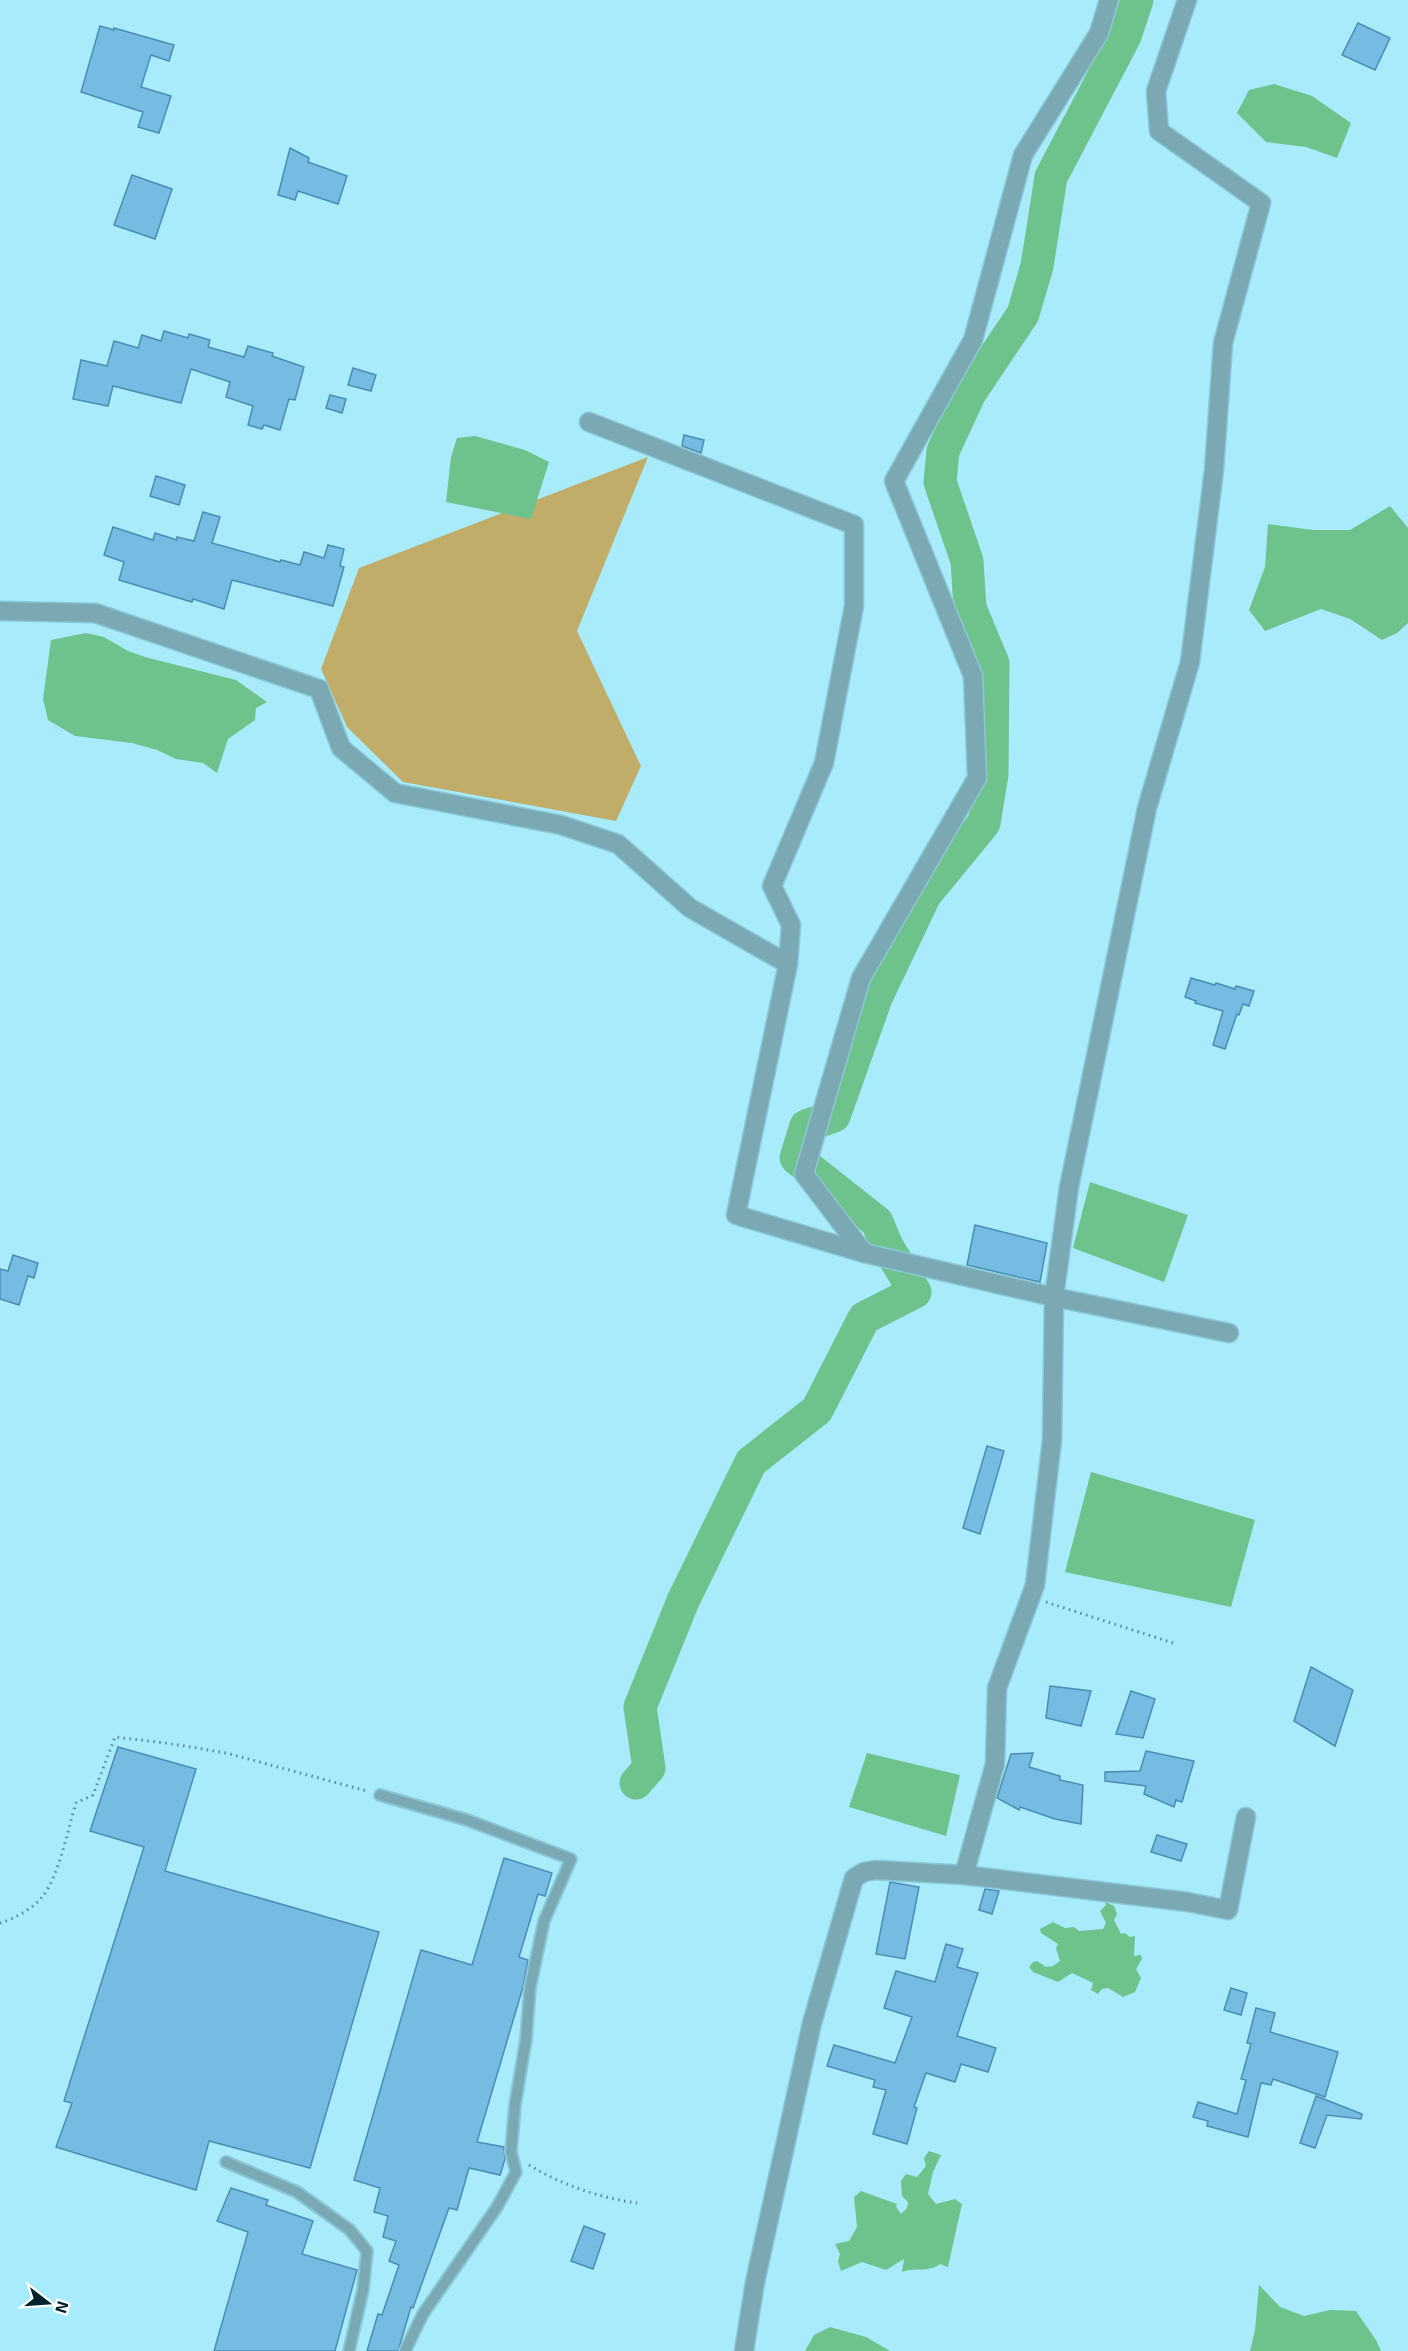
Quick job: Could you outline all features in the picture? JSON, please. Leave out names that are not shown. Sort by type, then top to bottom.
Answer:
[{"type":"street","points":[[864,1253],[804,1174],[861,978],[977,778],[973,676],[894,481],[973,340],[1023,155],[1099,33],[1108,0]]},
{"type":"street","points":[[964,1875],[995,1764],[997,1688],[1035,1585],[1052,1440],[1054,1298],[1069,1187],[1147,808],[1190,662],[1214,470],[1223,343],[1261,202],[1159,131],[1156,91],[1186,0]]},
{"type":"street","points":[[590,422],[854,525],[854,606],[824,763],[772,886],[791,925],[788,964],[736,1215],[864,1253],[1054,1298],[1229,1333]]},
{"type":"street","points":[[0,611],[94,613],[318,689],[341,748],[394,793],[561,825],[618,844],[690,908],[788,964]]},
{"type":"street","points":[[744,2351],[755,2282],[812,2023],[854,1878],[864,1872],[876,1870],[964,1875],[1188,1902],[1228,1910],[1246,1817]]},
{"type":"lane","points":[[380,1795],[467,1820],[571,1859],[544,1921],[530,1988],[526,2039],[515,2105],[511,2152],[516,2172],[497,2207],[423,2314],[405,2351]]},
{"type":"lane","points":[[226,2162],[297,2192],[350,2230],[367,2251],[363,2290],[349,2351]]},
{"type":"path","points":[[1030,1597],[1173,1643]]},
{"type":"path","points":[[0,1923],[28,1910],[43,1896],[53,1876],[76,1803],[93,1795],[115,1737],[226,1753],[380,1795]]},
{"type":"path","points":[[535,2168],[570,2186],[637,2204]]},
{"type":"shaded area","points":[[1274,84],[1312,96],[1351,123],[1337,158],[1306,147],[1266,142],[1237,113],[1249,90]]},
{"type":"shaded area","points":[[475,436],[525,450],[549,462],[531,519],[446,502],[451,457],[457,438]]},
{"type":"shaded area","points":[[648,457],[577,631],[641,766],[616,821],[403,782],[347,727],[321,669],[359,568]]},
{"type":"shaded area","points":[[1390,506],[1408,528],[1408,623],[1397,633],[1382,640],[1350,619],[1321,609],[1265,631],[1249,610],[1265,567],[1268,524],[1313,530],[1350,530]]},
{"type":"shaded area","points":[[86,633],[104,637],[128,651],[145,657],[236,680],[267,702],[256,708],[255,720],[228,739],[217,773],[203,763],[176,759],[157,750],[132,743],[75,736],[48,720],[43,699],[51,640]]},
{"type":"shaded area","points":[[1090,1182],[1188,1215],[1164,1282],[1073,1248]]},
{"type":"shaded area","points":[[1091,1472],[1255,1520],[1231,1607],[1065,1572]]},
{"type":"shaded area","points":[[867,1753],[960,1775],[946,1836],[849,1807]]},
{"type":"shaded area","points":[[1104,1901],[1114,1906],[1117,1914],[1114,1920],[1121,1934],[1135,1936],[1134,1956],[1141,1955],[1142,1959],[1136,1969],[1141,1978],[1135,1992],[1123,1997],[1108,1988],[1102,1989],[1098,1994],[1091,1990],[1093,1983],[1072,1973],[1058,1982],[1033,1972],[1029,1967],[1033,1962],[1037,1961],[1046,1967],[1053,1966],[1060,1961],[1056,1948],[1058,1944],[1041,1933],[1040,1929],[1053,1922],[1065,1928],[1074,1927],[1079,1931],[1103,1929],[1106,1923],[1100,1911],[1106,1905]]},
{"type":"shaded area","points":[[929,2151],[941,2155],[933,2172],[928,2194],[936,2204],[955,2199],[962,2204],[948,2267],[940,2264],[931,2268],[902,2272],[904,2259],[886,2270],[862,2262],[841,2271],[838,2261],[840,2254],[835,2244],[849,2241],[857,2227],[854,2197],[861,2191],[897,2204],[896,2207],[901,2214],[907,2208],[908,2202],[902,2196],[901,2181],[906,2174],[917,2177],[926,2166],[924,2158]]},
{"type":"shaded area","points":[[1259,2285],[1280,2307],[1304,2316],[1330,2310],[1356,2311],[1381,2351],[1250,2351],[1255,2330]]},
{"type":"shaded area","points":[[830,2327],[866,2337],[890,2351],[805,2351],[814,2335]]},
{"type":"building","points":[[1358,23],[1390,38],[1375,70],[1342,55]]},
{"type":"building","points":[[100,26],[174,45],[169,61],[151,55],[141,87],[171,96],[159,133],[138,127],[143,112],[81,92]]},
{"type":"building","points":[[290,148],[309,158],[308,162],[347,176],[338,204],[298,191],[295,200],[278,195]]},
{"type":"building","points":[[132,175],[172,189],[155,239],[114,225]]},
{"type":"building","points":[[164,331],[188,338],[189,334],[210,340],[208,347],[244,357],[248,346],[273,353],[272,356],[304,367],[295,400],[289,399],[280,430],[264,425],[262,429],[248,425],[253,406],[226,397],[230,382],[191,369],[181,403],[113,386],[108,406],[73,399],[81,360],[107,366],[114,341],[138,348],[142,335],[161,341]]},
{"type":"building","points":[[353,368],[376,375],[371,391],[348,385]]},
{"type":"building","points":[[330,395],[346,399],[342,413],[326,408]]},
{"type":"building","points":[[684,435],[704,440],[701,453],[682,446]]},
{"type":"building","points":[[156,476],[185,485],[179,505],[150,496]]},
{"type":"building","points":[[203,512],[220,517],[212,543],[280,562],[281,560],[300,565],[304,552],[324,558],[328,545],[344,549],[340,566],[344,567],[333,606],[232,580],[224,609],[119,580],[124,562],[104,555],[113,527],[153,540],[155,533],[177,540],[177,537],[194,541]]},
{"type":"building","points":[[1191,978],[1215,985],[1216,983],[1235,989],[1236,986],[1254,991],[1249,1006],[1243,1004],[1239,1015],[1237,1014],[1225,1049],[1213,1045],[1223,1011],[1195,1003],[1196,1001],[1185,997]]},
{"type":"building","points":[[975,1225],[1047,1243],[1040,1282],[967,1265]]},
{"type":"building","points":[[13,1255],[38,1263],[34,1278],[28,1276],[19,1305],[0,1299],[0,1269],[8,1271]]},
{"type":"building","points":[[987,1446],[1004,1451],[980,1534],[963,1528]]},
{"type":"building","points":[[1311,1667],[1353,1690],[1335,1746],[1294,1721]]},
{"type":"building","points":[[1050,1686],[1091,1691],[1081,1726],[1046,1718]]},
{"type":"building","points":[[1131,1691],[1155,1699],[1143,1738],[1116,1734]]},
{"type":"building","points":[[118,1747],[196,1769],[165,1871],[379,1932],[310,2168],[209,2141],[196,2190],[56,2147],[72,2103],[64,2101],[144,1847],[90,1831]]},
{"type":"building","points":[[1146,1751],[1194,1761],[1182,1802],[1176,1800],[1174,1807],[1144,1794],[1146,1786],[1105,1781],[1105,1772],[1140,1771]]},
{"type":"building","points":[[1033,1753],[1029,1767],[1060,1776],[1060,1780],[1083,1785],[1081,1824],[1055,1819],[1020,1807],[1019,1810],[997,1798],[1011,1754]]},
{"type":"building","points":[[1157,1835],[1187,1844],[1181,1861],[1151,1852]]},
{"type":"building","points":[[504,1858],[552,1873],[545,1896],[538,1894],[519,1957],[528,1960],[523,1987],[477,2142],[504,2147],[505,2159],[500,2175],[469,2168],[457,2210],[449,2208],[413,2308],[411,2307],[398,2351],[367,2351],[378,2314],[382,2315],[399,2265],[389,2261],[396,2241],[383,2237],[388,2216],[374,2212],[380,2188],[354,2180],[421,1950],[472,1965]]},
{"type":"building","points":[[890,1882],[919,1887],[905,1959],[876,1954]]},
{"type":"building","points":[[985,1889],[999,1891],[992,1914],[979,1910]]},
{"type":"building","points":[[946,1944],[963,1949],[957,1967],[978,1973],[957,2036],[996,2048],[988,2072],[961,2064],[955,2082],[926,2073],[914,2107],[917,2108],[907,2144],[873,2134],[886,2090],[873,2087],[875,2080],[827,2066],[834,2045],[895,2063],[912,2017],[884,2008],[896,1971],[935,1982]]},
{"type":"building","points":[[1231,1988],[1247,1993],[1241,2015],[1224,2010]]},
{"type":"building","points":[[1256,2008],[1275,2013],[1270,2032],[1338,2052],[1325,2097],[1273,2079],[1271,2085],[1261,2083],[1248,2137],[1207,2126],[1208,2121],[1193,2117],[1198,2102],[1237,2114],[1246,2080],[1241,2079],[1251,2044],[1247,2043]]},
{"type":"building","points":[[1316,2096],[1362,2114],[1361,2119],[1327,2115],[1315,2148],[1300,2143]]},
{"type":"building","points":[[231,2188],[268,2200],[266,2205],[313,2221],[302,2254],[357,2270],[335,2351],[214,2351],[248,2232],[217,2221]]},
{"type":"building","points":[[584,2226],[605,2234],[593,2269],[571,2261]]},
{"type":"waterway","points":[[636,1783],[649,1768],[640,1707],[683,1601],[751,1462],[817,1410],[864,1318],[915,1292],[887,1246],[877,1222],[796,1158],[806,1126],[834,1116],[876,998],[925,895],[984,823],[992,774],[993,663],[970,608],[967,561],[940,482],[943,451],[970,393],[1023,314],[1037,266],[1051,177],[1125,36],[1137,0]]}]
